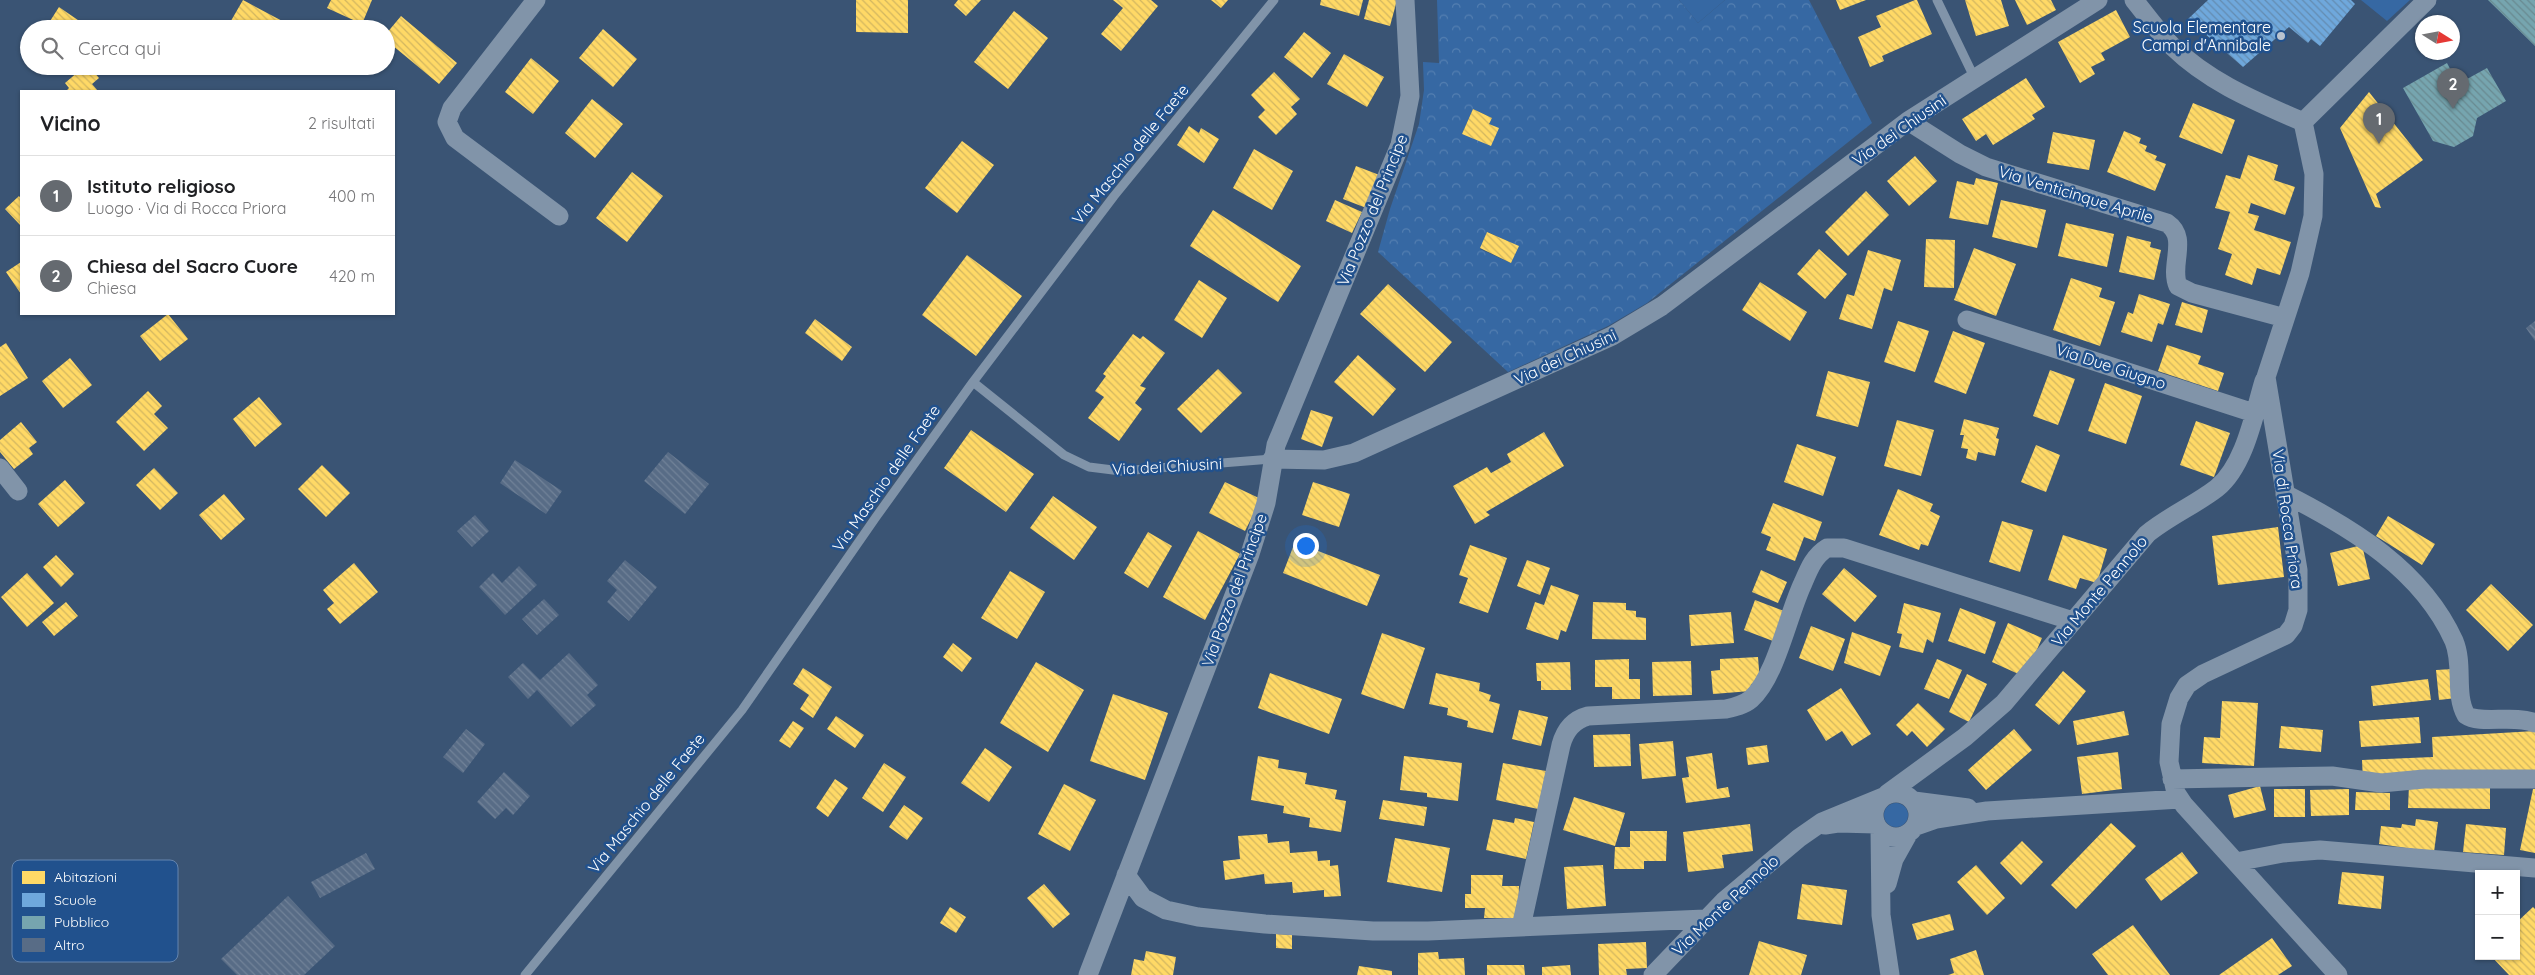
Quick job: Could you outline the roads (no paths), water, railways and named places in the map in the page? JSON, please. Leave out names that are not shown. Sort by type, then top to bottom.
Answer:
[{"type":"street","points":[[536,0],[452,108],[447,122],[454,138],[559,216]]},
{"type":"street","name":"Via Pozzo del Principe","points":[[1088,975],[1250,554],[1266,503],[1272,459],[1278,438],[1400,145],[1410,96],[1405,0]]},
{"type":"street","name":"Via dei Chiusini","points":[[1272,459],[1324,460],[1354,453],[1621,332],[1670,300],[1908,121],[2098,0]]},
{"type":"street","points":[[2134,0],[2165,39],[2194,65],[2245,96],[2303,122],[2427,0]]},
{"type":"street","name":"Via Venticinque Aprile","points":[[1908,121],[1960,154],[1986,167],[2167,223],[2175,230],[2177,237],[2176,277],[2178,286],[2192,293],[2285,318]]},
{"type":"street","name":"Via di Rocca Priora","points":[[2303,122],[2314,174],[2314,206],[2306,251],[2266,377],[2299,583],[2298,610],[2294,621],[2282,638],[2203,674],[2182,692],[2171,724],[2169,751],[2172,779],[2180,799],[2338,975]]},
{"type":"street","name":"Via Due Giugno","points":[[1967,320],[2254,413]]},
{"type":"street","name":"Via Monte Pennolo","points":[[1653,975],[1705,919],[1799,838],[1822,822],[1885,796],[1978,727],[2004,703],[2147,534],[2171,516],[2210,493],[2228,477],[2242,452],[2266,377]]},
{"type":"street","points":[[0,468],[18,491]]},
{"type":"street","points":[[2285,494],[2355,533],[2391,560],[2423,593],[2454,642],[2460,676],[2461,702],[2466,715],[2471,719],[2508,718],[2535,723]]},
{"type":"street","points":[[1521,927],[1561,745],[1569,727],[1579,719],[1588,716],[1726,709],[1747,702],[1762,686],[1769,673],[1794,604],[1811,565],[1827,548],[1844,548],[2072,621]]},
{"type":"street","name":"Via Monte Pennolo","points":[[1911,798],[1946,750]]},
{"type":"street","points":[[2172,779],[2339,776],[2380,783],[2424,779],[2535,779]]},
{"type":"street","points":[[1890,975],[1881,915],[1878,827],[1874,810],[1885,796],[1894,793],[1911,798],[1987,811]]},
{"type":"street","points":[[1881,915],[1890,868],[1919,814],[1911,798]]},
{"type":"street","points":[[1878,827],[1890,837],[1936,819],[1987,811],[2180,799]]},
{"type":"street","name":"Via Monte Pennolo","points":[[1799,838],[1829,824],[1878,827]]},
{"type":"street","points":[[2236,862],[2283,853],[2320,850],[2535,868]]},
{"type":"street","points":[[1126,875],[1139,894],[1150,903],[1177,914],[1198,917],[1372,930],[1521,927],[1705,919]]},
{"type":"lane","name":"Via Maschio delle Faete","points":[[525,975],[742,710],[876,516],[973,382],[1114,196],[1274,0]]},
{"type":"lane","points":[[1936,0],[1975,79]]},
{"type":"lane","name":"Via dei Chiusini","points":[[973,382],[1064,455],[1089,466],[1121,471],[1272,459]]},
{"type":"place","name":"Scuola Elementare Campi d'Annibale","points":[[2281,36]]},
{"type":"place","name":"Chiesa del Sacro Cuore","points":[[2453,109]]},
{"type":"place","name":"Istituto religioso","points":[[2379,144]]}]
